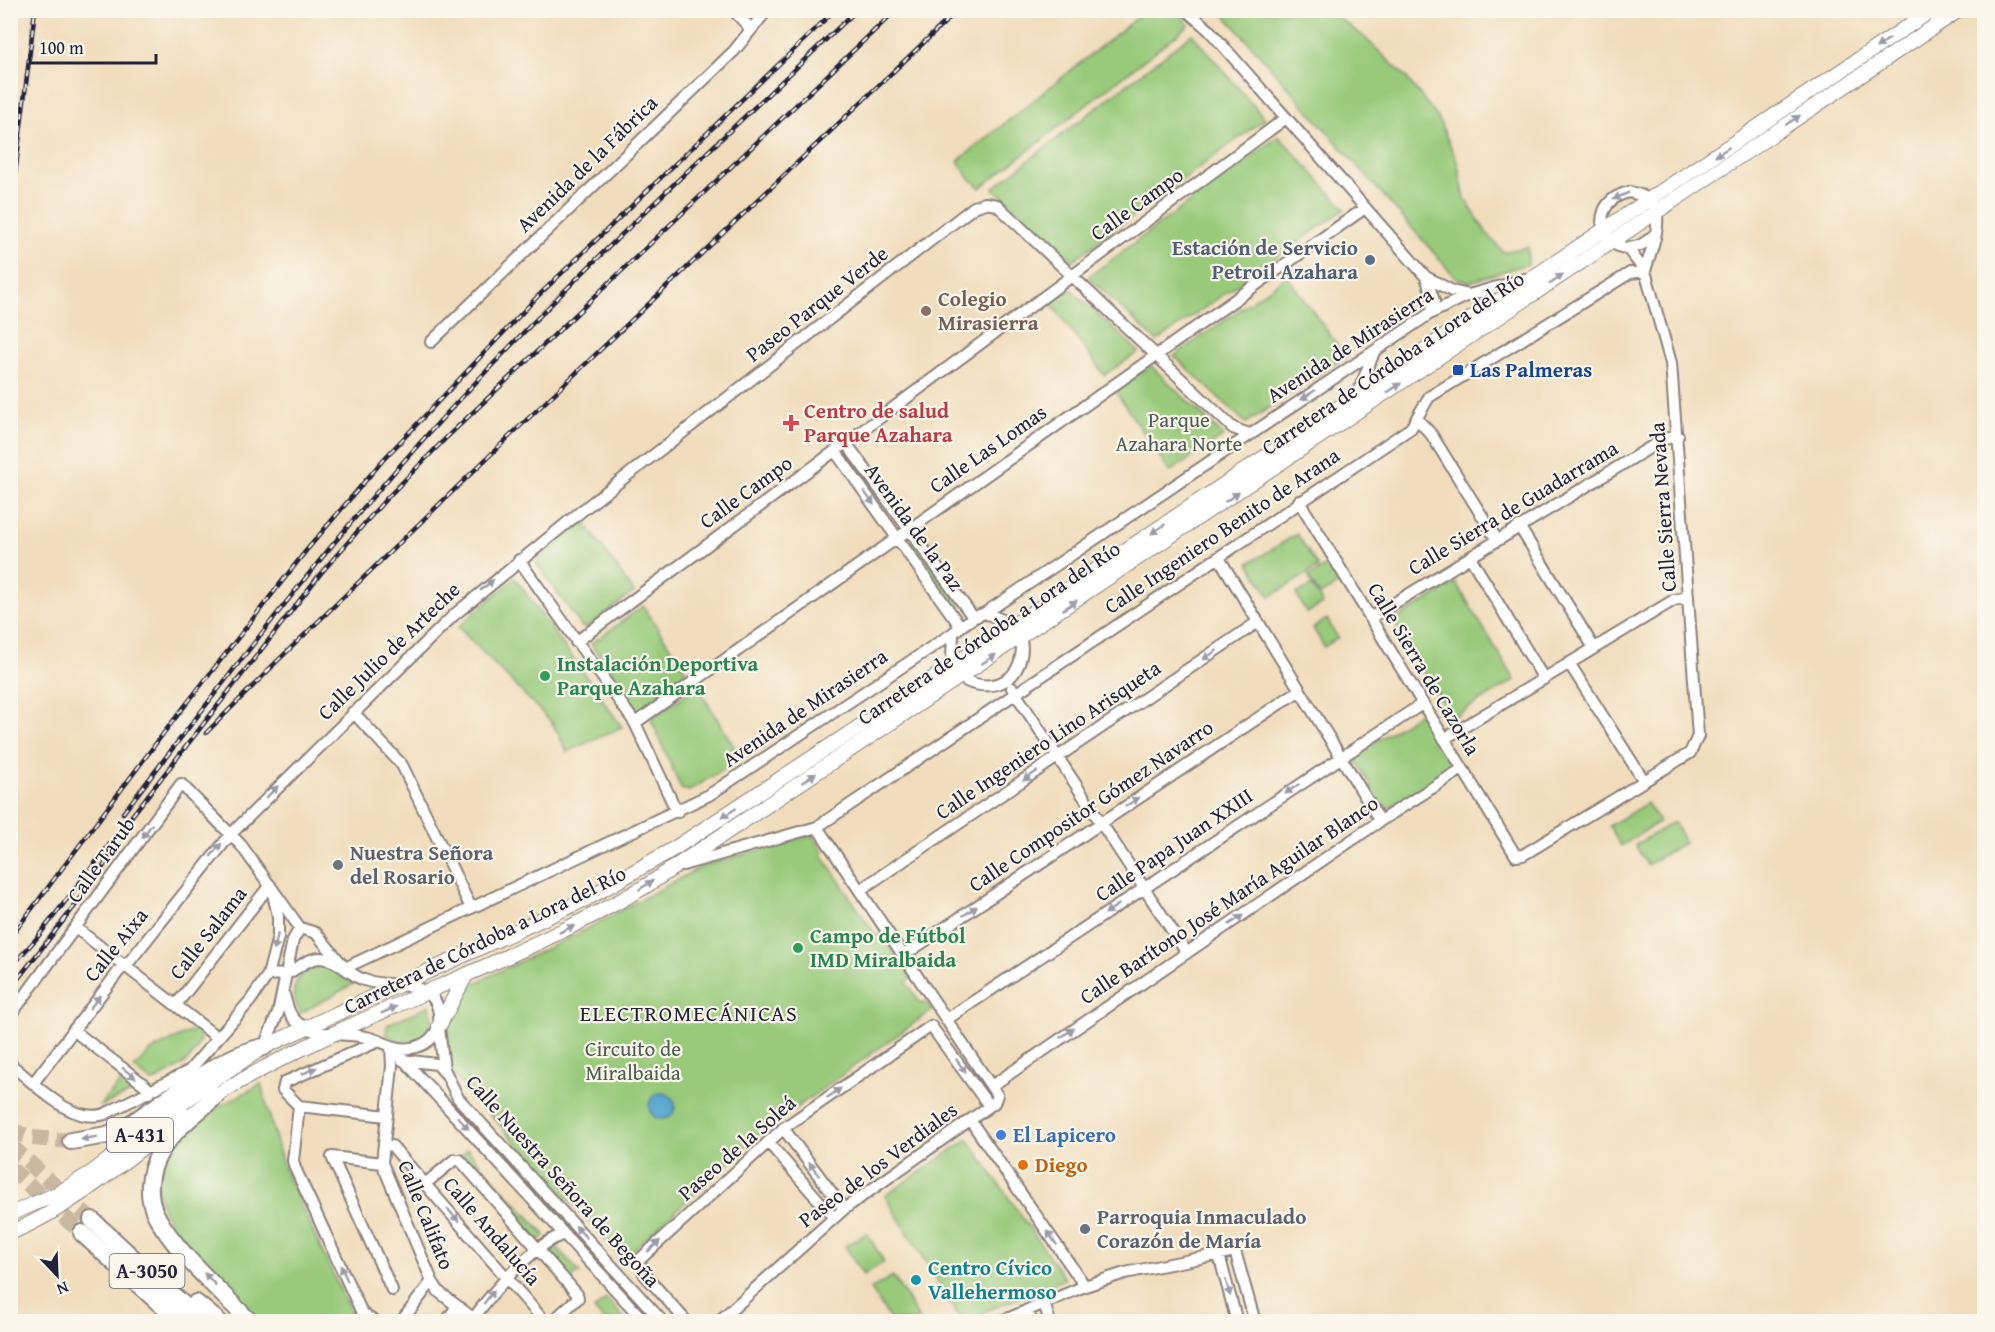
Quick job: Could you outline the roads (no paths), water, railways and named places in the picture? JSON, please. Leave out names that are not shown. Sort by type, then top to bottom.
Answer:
[{"type":"highway","points":[[71,1141],[107,1135],[124,1128],[224,1063],[249,1050],[264,1047]]},
{"type":"highway","points":[[217,1095],[168,1141],[159,1153],[153,1166],[150,1197],[156,1214],[173,1240],[250,1322]]},
{"type":"highway","points":[[87,1227],[101,1257],[166,1322]]},
{"type":"highway","name":"A-3050","points":[[87,1227],[126,1252],[202,1322]]},
{"type":"highway","name":"A-3050","points":[[87,1227],[180,1322]]},
{"type":"highway","points":[[126,1252],[219,1322]]},
{"type":"main road","name":"Carretera de Córdoba a Lora del Río","points":[[1654,206],[1932,10]]},
{"type":"main road","name":"Carretera de Córdoba a Lora del Río","points":[[10,1214],[57,1194],[91,1173],[216,1078],[264,1047],[588,898],[636,872],[1017,632],[1607,237],[1959,10]]},
{"type":"main road","name":"Carretera de Córdoba a Lora del Río","points":[[1017,632],[1357,396],[1539,275],[1607,237]]},
{"type":"main road","name":"Carretera de Córdoba a Lora del Río","points":[[10,1235],[39,1220],[98,1181],[185,1115],[217,1095],[336,1034],[596,915],[672,868],[957,671]]},
{"type":"main road","points":[[439,1026],[466,975]]},
{"type":"main road","points":[[10,1221],[33,1210],[57,1194]]},
{"type":"street","points":[[733,10],[750,28]]},
{"type":"street","name":"Avenida de la Fábrica","points":[[430,342],[734,51],[750,28],[767,10]]},
{"type":"street","points":[[1186,10],[1209,30],[1426,277],[1452,291],[1469,294]]},
{"type":"street","name":"Calle Campo","points":[[576,642],[1286,118]]},
{"type":"street","points":[[1629,192],[1654,206],[1659,221],[1645,271],[1627,248],[1607,237],[1602,220],[1605,208],[1614,199],[1629,192]]},
{"type":"street","name":"Paseo Parque Verde","points":[[584,509],[974,207],[985,203],[997,205],[1233,428]]},
{"type":"street","name":"Calle Las Lomas","points":[[635,723],[1365,207]]},
{"type":"street","points":[[1627,248],[1646,244],[1655,234]]},
{"type":"street","name":"Calle Ingeniero Benito de Arana","points":[[672,868],[817,827],[1219,558],[1299,501],[1412,428],[1429,397],[1630,273],[1645,271]]},
{"type":"street","name":"Calle Sierra Nevada","points":[[1644,780],[1690,753],[1696,744],[1678,436],[1671,363],[1645,271]]},
{"type":"street","name":"Avenida de Mirasierra","points":[[345,968],[677,812],[743,774],[973,617],[985,613],[1431,313],[1469,294],[1539,275]]},
{"type":"street","points":[[1426,277],[1434,301],[1431,313]]},
{"type":"street","points":[[1357,396],[1374,352]]},
{"type":"street","points":[[1417,419],[1431,434],[1497,540]]},
{"type":"street","points":[[1232,445],[1233,428],[1249,434]]},
{"type":"street","name":"Calle Sierra de Guadarrama","points":[[1370,618],[1664,439],[1678,436]]},
{"type":"street","name":"Avenida de la Paz","points":[[846,442],[973,617]]},
{"type":"street","name":"Avenida de la Paz","points":[[835,451],[896,537],[957,630]]},
{"type":"street","name":"Calle Sierra de Cazorla","points":[[1299,501],[1516,856],[1644,780]]},
{"type":"street","name":"Calle Julio de Arteche","points":[[231,834],[454,615],[584,509]]},
{"type":"street","points":[[1520,526],[1594,648]]},
{"type":"street","points":[[1470,557],[1544,679]]},
{"type":"street","points":[[1219,558],[1380,821]]},
{"type":"street","points":[[519,560],[635,723],[677,812]]},
{"type":"street","points":[[1444,739],[1674,600],[1688,597]]},
{"type":"street","points":[[957,630],[957,671],[974,684],[994,685],[1007,680],[1017,670],[1022,653],[1017,632],[985,613]]},
{"type":"street","name":"Calle Ingeniero Lino Arisqueta","points":[[860,890],[1258,622]]},
{"type":"street","points":[[1569,663],[1644,780]]},
{"type":"street","points":[[1007,680],[1187,953]]},
{"type":"street","name":"Calle Compositor Gómez Navarro","points":[[904,955],[1300,690]]},
{"type":"street","name":"Calle Papa Juan XXIII","points":[[947,1019],[1422,704]]},
{"type":"street","points":[[353,712],[402,765],[471,908]]},
{"type":"street","name":"Calle Barítono José María Aguilar Blanco","points":[[993,1085],[1380,821],[1462,769]]},
{"type":"street","name":"Calle Tarub","points":[[10,1016],[181,784],[231,834]]},
{"type":"street","points":[[817,827],[993,1085]]},
{"type":"street","points":[[231,834],[300,928],[316,933],[345,968]]},
{"type":"street","name":"Calle Aixa","points":[[34,1082],[73,1030],[231,834]]},
{"type":"street","points":[[10,1064],[67,1109],[82,1116],[105,1114],[189,1071],[250,1001],[268,975],[279,927],[270,885]]},
{"type":"street","name":"Calle Salama","points":[[176,1005],[270,885]]},
{"type":"street","points":[[76,928],[218,1038]]},
{"type":"street","points":[[264,1047],[284,995],[293,940],[300,928]]},
{"type":"street","points":[[268,975],[288,973],[314,959],[332,960],[364,980],[402,983],[427,993]]},
{"type":"street","name":"Calle Nuestra Señora de Begoña","points":[[427,993],[436,1007],[446,1076],[458,1098],[663,1322]]},
{"type":"street","points":[[284,995],[290,1014],[305,1027],[336,1034],[359,1035],[391,1046],[410,1049],[422,1045],[432,1038],[439,1026]]},
{"type":"street","name":"Paseo de la Soleá","points":[[687,1322],[645,1275],[638,1261],[783,1128],[931,1026],[989,1106]]},
{"type":"street","points":[[73,1030],[146,1086],[149,1093]]},
{"type":"street","points":[[380,1041],[285,1082],[283,1090],[299,1106],[387,1116]]},
{"type":"street","name":"Calle Nuestra Señora de Begoña","points":[[391,1046],[424,1079],[645,1322]]},
{"type":"street","name":"Calle Califato","points":[[391,1046],[392,1066],[382,1163],[432,1281],[439,1292],[476,1320]]},
{"type":"street","points":[[392,1066],[405,1060],[432,1063],[440,1066],[446,1076]]},
{"type":"street","points":[[424,1079],[424,1067],[432,1063]]},
{"type":"street","name":"Paseo de los Verdiales","points":[[718,1322],[844,1209],[994,1103],[997,1095],[993,1085]]},
{"type":"street","points":[[299,1106],[293,1161],[295,1168],[362,1312],[375,1322]]},
{"type":"street","points":[[970,1120],[1085,1286]]},
{"type":"street","points":[[783,1128],[844,1209]]},
{"type":"street","points":[[768,1142],[834,1218]]},
{"type":"street","name":"Calle Andalucía","points":[[384,1144],[392,1146],[545,1322]]},
{"type":"street","points":[[382,1163],[332,1157],[392,1290]]},
{"type":"street","points":[[425,1184],[454,1160],[460,1160],[578,1298],[552,1322]]},
{"type":"street","points":[[476,1320],[492,1293],[507,1278],[554,1237],[564,1234]]},
{"type":"street","points":[[1000,1322],[1085,1286],[1162,1264],[1235,1251],[1255,1322]]},
{"type":"street","points":[[1219,1255],[1238,1322]]},
{"type":"street","points":[[401,1322],[432,1281]]},
{"type":"street","points":[[1044,1303],[1050,1322]]},
{"type":"street","points":[[446,1322],[457,1306]]},
{"type":"street","points":[[1028,1310],[1032,1322]]},
{"type":"water","points":[[662,1093],[671,1097],[675,1106],[671,1115],[662,1119],[653,1115],[649,1106],[653,1097]]},
{"type":"tunnel","points":[[10,1130],[32,1138],[71,1141]]},
{"type":"tunnel","points":[[10,1145],[92,1220]]},
{"type":"tunnel","points":[[10,1168],[82,1233]]},
{"type":"railway","points":[[10,216],[35,10]]},
{"type":"railway","points":[[10,938],[166,730],[305,552],[383,460],[537,297],[835,10]]},
{"type":"railway","points":[[123,813],[330,547],[403,462],[568,288],[857,10]]},
{"type":"railway","points":[[10,968],[36,939],[321,573],[386,499],[447,437],[896,10]]},
{"type":"railway","points":[[266,672],[515,431],[958,10]]},
{"type":"railway","points":[[206,733],[272,667]]},
{"type":"railway","points":[[10,989],[95,880],[111,854]]},
{"type":"place","name":"Estación de Servicio Petroil Azahara","points":[[1370,260]]},
{"type":"place","name":"Colegio Mirasierra","points":[[926,311]]},
{"type":"place","name":"Las Palmeras","points":[[1458,370]]},
{"type":"place","name":"Centro de salud Parque Azahara","points":[[791,423]]},
{"type":"place","name":"Instalación Deportiva Parque Azahara","points":[[545,676]]},
{"type":"place","name":"Nuestra Señora del Rosario","points":[[338,865]]},
{"type":"place","name":"Campo de Fútbol IMD Miralbaida","points":[[798,948]]},
{"type":"place","name":"El Lapicero","points":[[1001,1135]]},
{"type":"place","name":"Diego","points":[[1023,1165]]},
{"type":"place","name":"Parroquia Inmaculado Corazón de María","points":[[1085,1229]]},
{"type":"place","name":"Centro Cívico Vallehermoso","points":[[916,1280]]},
{"type":"district","name":"ELECTROMECÁNICAS","points":[[689,1013]]},
{"type":"park label","name":"Parque Azahara Norte","points":[[1179,432]]},
{"type":"park label","name":"Circuito de Miralbaida","points":[[633,1061]]}]
